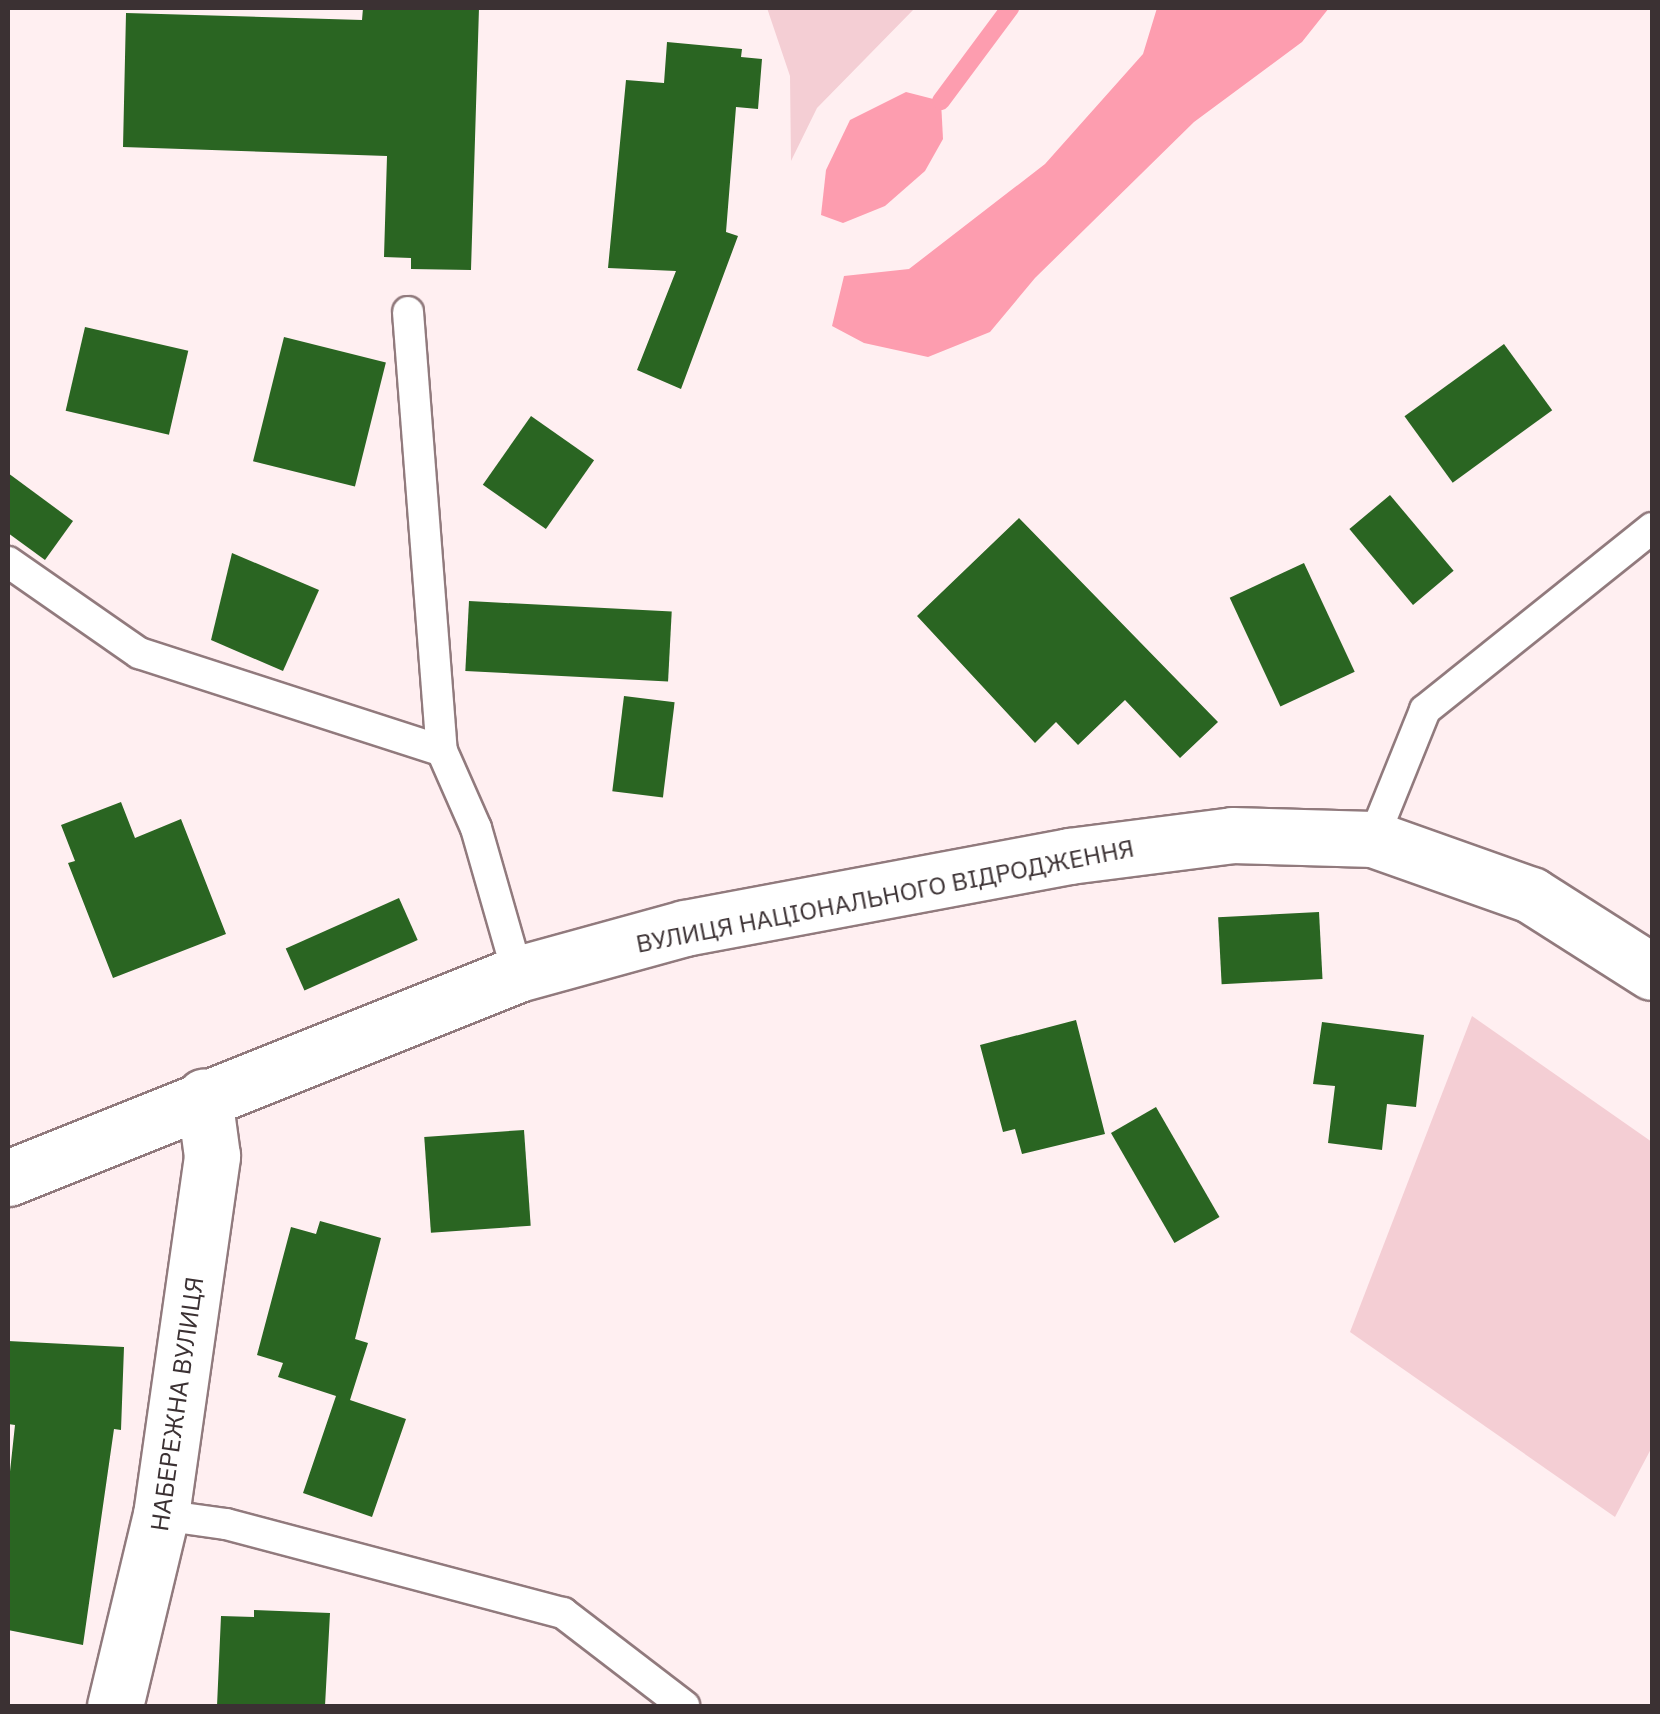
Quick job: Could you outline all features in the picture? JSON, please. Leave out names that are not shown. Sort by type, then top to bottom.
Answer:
[{"type":"street","name":"ВУЛИЦЯ НАЦІОНАЛЬНОГО ВІДРОДЖЕННЯ","points":[[8,1178],[518,974],[684,928],[1069,856],[1232,835],[1373,839],[1531,895],[1652,972]]},
{"type":"street","name":"НАБЕРЕЖНА ВУЛИЦЯ","points":[[115,1706],[161,1515],[212,1156],[204,1097]]},
{"type":"lane","points":[[408,312],[442,751],[476,828],[518,974]]},
{"type":"lane","points":[[1373,839],[1425,710],[1652,528]]},
{"type":"lane","points":[[8,562],[139,653],[442,751]]},
{"type":"lane","points":[[161,1515],[226,1524],[563,1613],[684,1706]]},
{"type":"shaded area","points":[[767,8],[915,8],[817,108],[791,161],[790,76]]},
{"type":"shaded area","points":[[1157,8],[1329,8],[1302,42],[1194,122],[1035,278],[990,332],[928,357],[864,343],[832,326],[844,276],[909,269],[1045,164],[1143,54]]},
{"type":"shaded area","points":[[906,92],[941,101],[943,139],[925,171],[885,206],[843,223],[821,215],[826,170],[850,120]]},
{"type":"shaded area","points":[[1472,1016],[1652,1142],[1652,1447],[1615,1517],[1350,1332]]},
{"type":"building","points":[[363,8],[479,8],[471,270],[411,269],[411,258],[384,257],[387,156],[123,147],[126,13],[362,20]]},
{"type":"building","points":[[667,42],[742,49],[741,57],[762,59],[758,109],[736,107],[726,232],[738,236],[681,389],[637,370],[676,271],[608,268],[626,80],[664,83]]},
{"type":"building","points":[[85,327],[188,351],[169,435],[66,411]]},
{"type":"building","points":[[284,337],[386,362],[355,487],[253,461]]},
{"type":"building","points":[[1504,344],[1552,410],[1453,483],[1404,416]]},
{"type":"building","points":[[531,416],[594,460],[546,529],[483,485]]},
{"type":"building","points":[[8,473],[73,521],[45,560],[8,533]]},
{"type":"building","points":[[1390,495],[1454,571],[1413,605],[1349,529]]},
{"type":"building","points":[[1019,518],[1218,722],[1180,758],[1125,700],[1078,745],[1056,722],[1035,743],[917,616]]},
{"type":"building","points":[[232,553],[319,590],[283,671],[211,640]]},
{"type":"building","points":[[1304,563],[1355,672],[1280,706],[1230,598]]},
{"type":"building","points":[[469,601],[672,612],[668,682],[465,671]]},
{"type":"building","points":[[624,696],[675,702],[663,797],[612,791]]},
{"type":"building","points":[[121,802],[135,838],[181,819],[226,934],[113,978],[68,863],[75,861],[61,825]]},
{"type":"building","points":[[399,898],[418,940],[304,990],[286,948]]},
{"type":"building","points":[[1319,912],[1323,979],[1222,984],[1218,917]]},
{"type":"building","points":[[1076,1020],[1105,1134],[1022,1154],[1015,1129],[1003,1132],[980,1045]]},
{"type":"building","points":[[1322,1022],[1424,1035],[1416,1107],[1387,1104],[1382,1150],[1328,1143],[1335,1086],[1313,1084]]},
{"type":"building","points":[[1156,1107],[1220,1217],[1174,1243],[1111,1133]]},
{"type":"building","points":[[524,1130],[531,1226],[431,1233],[424,1137]]},
{"type":"building","points":[[320,1221],[381,1238],[355,1339],[368,1343],[350,1400],[406,1419],[372,1517],[303,1493],[336,1396],[278,1377],[283,1363],[257,1355],[291,1227],[316,1234]]},
{"type":"building","points":[[8,1341],[124,1347],[121,1430],[114,1429],[83,1645],[8,1630],[8,1490],[15,1425],[8,1424]]},
{"type":"building","points":[[254,1610],[330,1613],[325,1706],[217,1706],[221,1616],[254,1617]]},
{"type":"waterway","points":[[941,101],[1010,8]]}]
